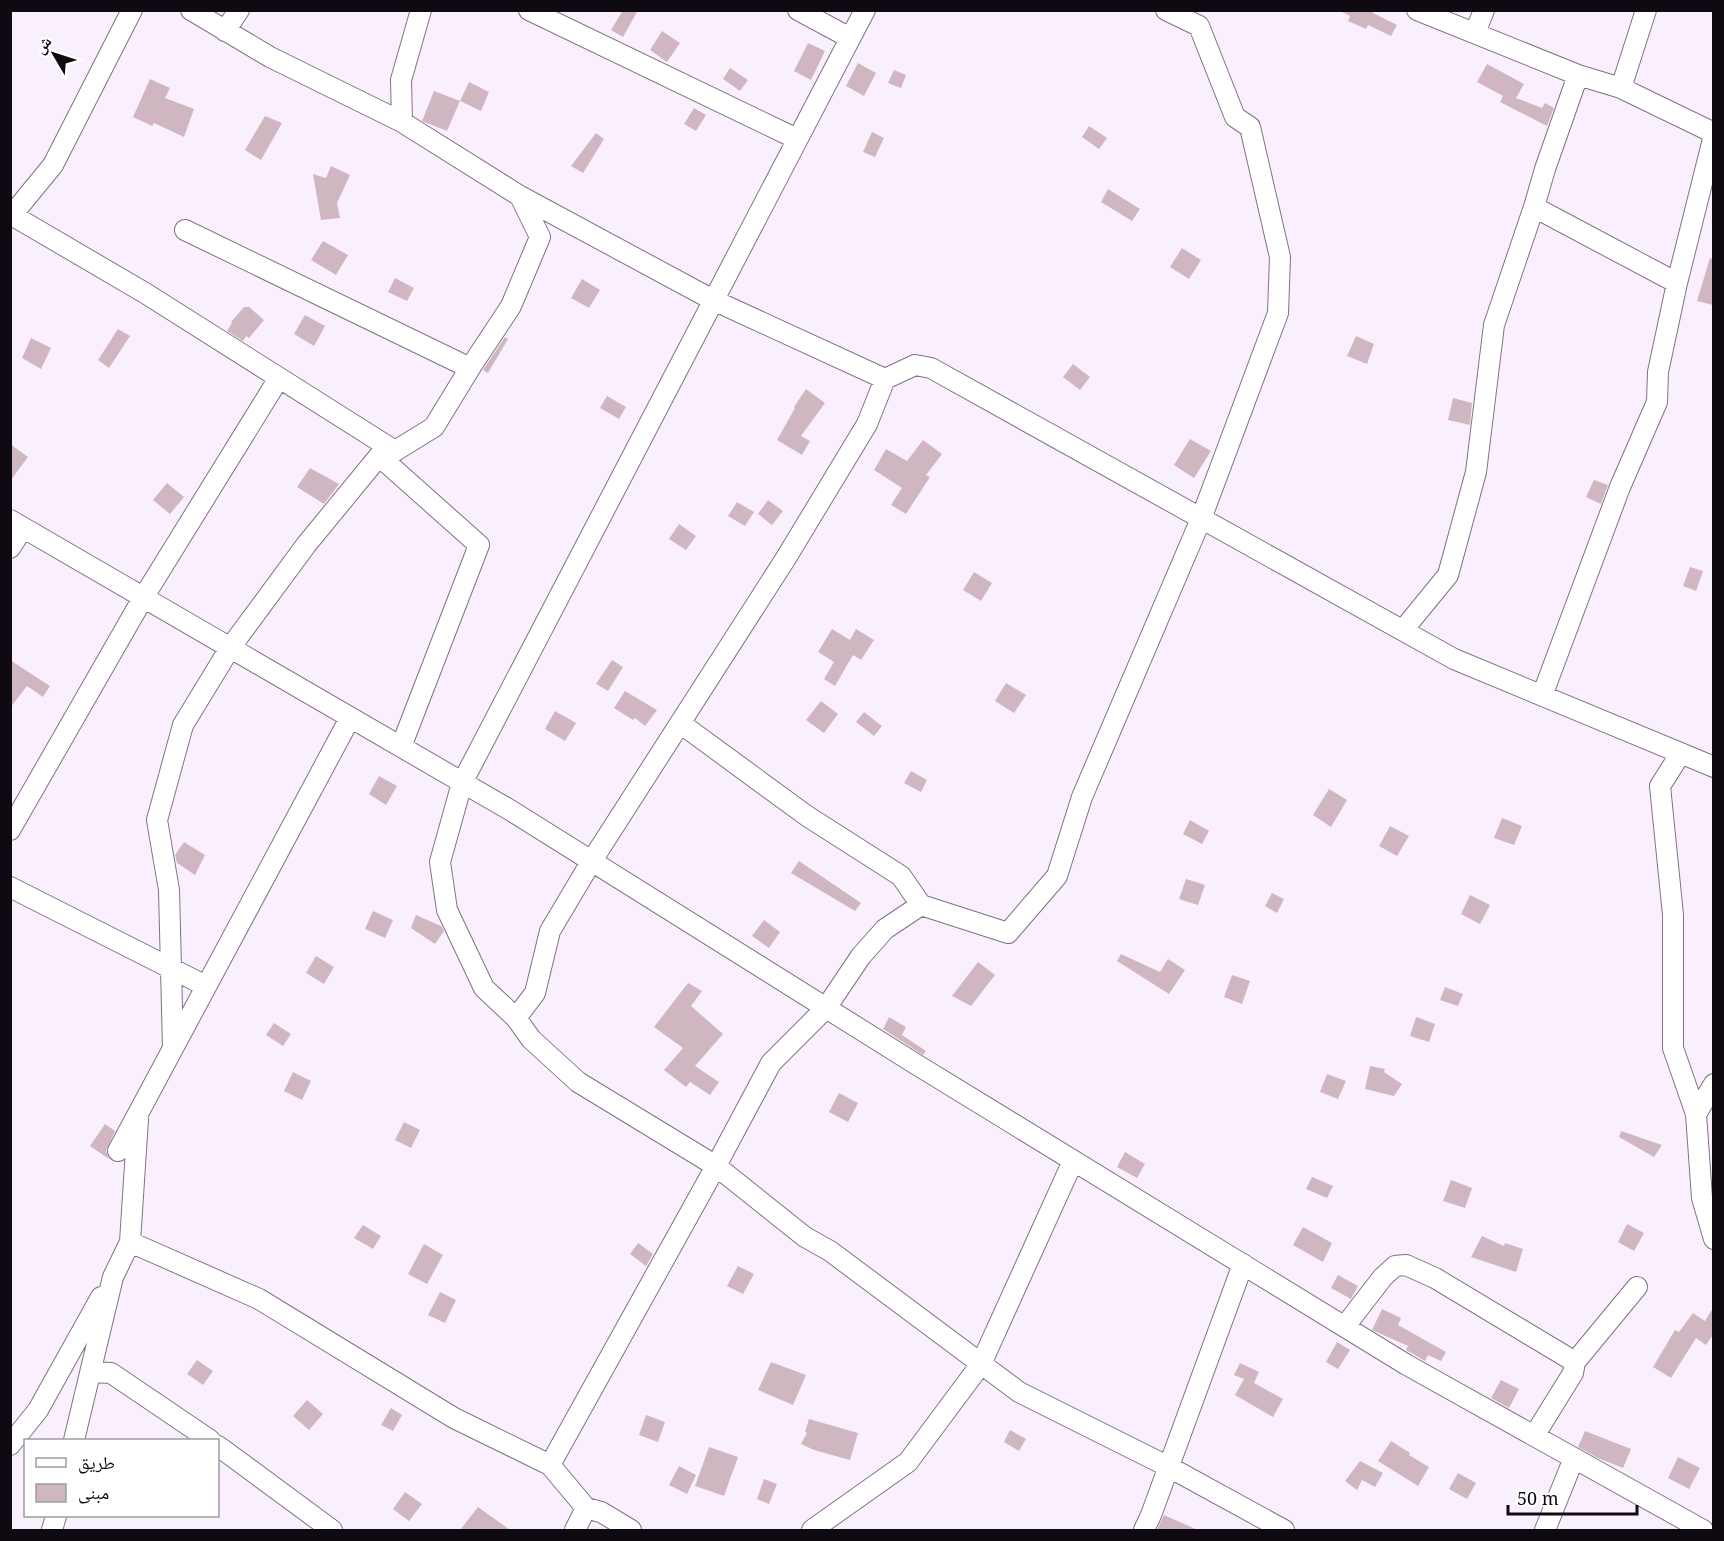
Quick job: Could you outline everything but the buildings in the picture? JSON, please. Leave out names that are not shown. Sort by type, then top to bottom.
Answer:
[{"type":"street","points":[[132,10],[53,165],[11,215],[145,293],[279,378],[387,453],[479,545],[401,747]]},
{"type":"street","points":[[191,10],[270,57],[402,122],[519,196],[713,300],[885,379]]},
{"type":"street","points":[[225,31],[239,10]]},
{"type":"street","points":[[402,122],[401,80],[421,10]]},
{"type":"street","points":[[529,10],[797,139]]},
{"type":"street","points":[[798,10],[850,38]]},
{"type":"street","points":[[865,10],[462,783],[440,862],[447,910],[484,988],[516,1018],[531,1039],[578,1082],[716,1166],[805,1237],[830,1251],[1018,1392],[1169,1467],[1284,1530]]},
{"type":"street","points":[[680,723],[807,816],[901,876],[921,905],[1008,933],[1057,876],[1082,797],[1201,519],[1278,314],[1280,257],[1250,127],[1235,117],[1203,18],[1166,10]]},
{"type":"street","points":[[1417,10],[1578,75],[1621,88],[1713,134],[1658,372],[1657,402],[1620,487],[1542,696]]},
{"type":"street","points":[[1475,33],[1484,10]]},
{"type":"street","points":[[1621,88],[1646,10]]},
{"type":"street","points":[[1403,630],[1448,575],[1476,472],[1494,325],[1578,75]]},
{"type":"street","points":[[173,1048],[169,890],[158,820],[183,725],[230,648],[306,544],[387,453],[434,427],[512,306],[540,237],[519,196]]},
{"type":"street","points":[[1534,207],[1677,283]]},
{"type":"street","points":[[185,230],[470,368]]},
{"type":"street","points":[[516,1018],[535,993],[550,931],[591,862],[786,558],[861,433],[885,379],[915,365],[931,368],[1454,660],[1713,767]]},
{"type":"street","points":[[10,830],[143,598],[279,378]]},
{"type":"street","points":[[10,548],[17,524],[462,783],[1407,1365],[1703,1530]]},
{"type":"street","points":[[118,1151],[350,718]]},
{"type":"street","points":[[1681,753],[1660,786],[1673,915],[1673,1048],[1696,1114],[1702,1198],[1713,1239]]},
{"type":"street","points":[[10,886],[206,986]]},
{"type":"street","points":[[550,1465],[771,1063],[826,1008],[861,956],[885,929],[921,905]]},
{"type":"street","points":[[1696,1114],[1713,1084]]},
{"type":"street","points":[[10,1445],[39,1410],[130,1242],[138,1113]]},
{"type":"street","points":[[812,1530],[908,1462],[981,1364],[1073,1161]]},
{"type":"street","points":[[130,1242],[259,1299],[454,1418],[550,1465],[586,1508],[601,1512],[631,1530]]},
{"type":"street","points":[[1144,1530],[1243,1264]]},
{"type":"street","points":[[1345,1326],[1383,1277],[1395,1266],[1406,1265],[1435,1278],[1575,1362]]},
{"type":"street","points":[[74,1439],[113,1277]]},
{"type":"street","points":[[1534,1436],[1573,1373],[1575,1362],[1637,1287]]},
{"type":"street","points":[[91,1372],[111,1373],[209,1439]]},
{"type":"street","points":[[219,1447],[332,1530]]},
{"type":"street","points":[[1545,1530],[1574,1458]]},
{"type":"street","points":[[575,1530],[586,1508]]}]
